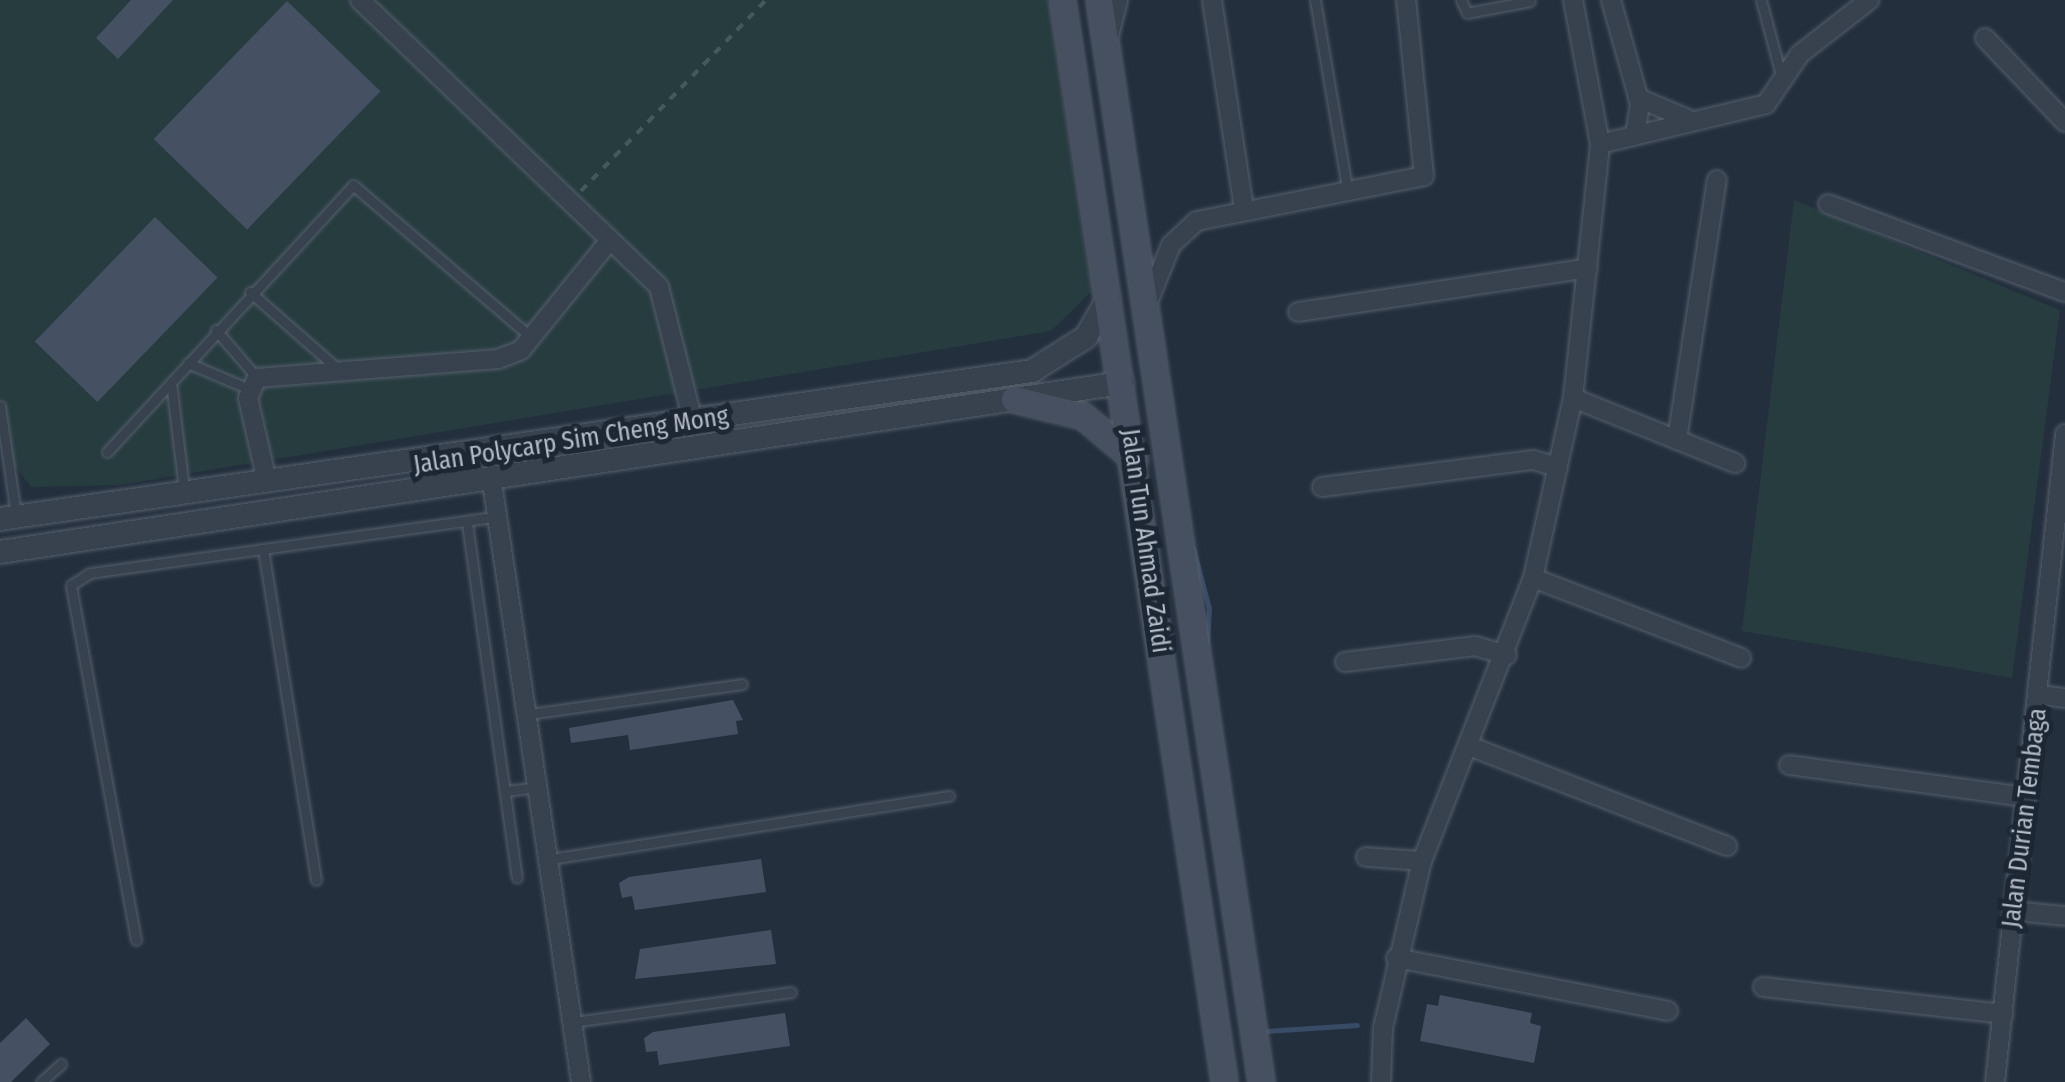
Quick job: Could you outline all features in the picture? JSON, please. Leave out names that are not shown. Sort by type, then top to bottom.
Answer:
[{"type":"main road","name":"Jalan Tun Ahmad Zaidi","points":[[1062,0],[1134,459],[1224,1082]]},
{"type":"main road","name":"Jalan Tun Ahmad Zaidi","points":[[1099,0],[1261,1082]]},
{"type":"main road","points":[[1014,399],[1084,416],[1134,459]]},
{"type":"street","points":[[360,0],[659,286],[693,421],[804,430]]},
{"type":"street","points":[[1105,42],[1116,0]]},
{"type":"street","points":[[1212,0],[1244,208]]},
{"type":"street","points":[[1146,307],[1170,245],[1198,221],[1244,208],[1348,194],[1424,176],[1406,0]]},
{"type":"street","points":[[1381,1082],[1396,958],[1422,861],[1533,578],[1573,398],[1600,144],[1573,0]]},
{"type":"street","points":[[1611,0],[1638,98],[1635,136]]},
{"type":"street","points":[[1600,144],[1766,104],[1809,45],[1869,0]]},
{"type":"street","points":[[1985,38],[2065,122]]},
{"type":"street","points":[[1638,98],[1694,120]]},
{"type":"street","points":[[1678,440],[1717,180]]},
{"type":"street","points":[[1828,204],[2065,292]]},
{"type":"street","points":[[267,481],[253,383],[498,359],[532,339],[610,240]]},
{"type":"street","points":[[1298,312],[1588,268]]},
{"type":"street","name":"Jalan Polycarp Sim Cheng Mong","points":[[8,518],[267,481],[375,471],[1045,368],[1086,336],[1109,297]]},
{"type":"street","name":"Jalan Polycarp Sim Cheng Mong","points":[[0,552],[492,482],[1122,383]]},
{"type":"street","points":[[1573,398],[1734,463]]},
{"type":"street","name":"Jalan Durian Tembaga","points":[[1995,1082],[2063,487],[2065,434]]},
{"type":"street","points":[[558,443],[514,458],[492,482],[581,1082]]},
{"type":"street","points":[[1322,487],[1533,460],[1558,468]]},
{"type":"street","points":[[375,471],[464,464],[492,482]]},
{"type":"street","points":[[1533,578],[1741,658]]},
{"type":"street","points":[[1345,662],[1475,646],[1506,654]]},
{"type":"street","points":[[2040,695],[2065,698]]},
{"type":"street","points":[[1469,746],[1728,846]]},
{"type":"street","points":[[1789,765],[2026,797]]},
{"type":"street","points":[[1366,856],[1422,861]]},
{"type":"street","points":[[2014,911],[2065,916]]},
{"type":"street","points":[[1396,958],[1668,1012]]},
{"type":"street","points":[[1763,987],[2003,1014]]},
{"type":"lane","points":[[1315,0],[1348,194]]},
{"type":"lane","points":[[1461,0],[1467,13],[1531,0]]},
{"type":"lane","points":[[1761,0],[1783,82]]},
{"type":"lane","points":[[107,452],[353,184],[532,339]]},
{"type":"lane","points":[[250,292],[344,374]]},
{"type":"lane","points":[[216,330],[253,383]]},
{"type":"lane","points":[[188,364],[253,383]]},
{"type":"lane","points":[[172,382],[184,493]]},
{"type":"lane","points":[[0,406],[8,518]]},
{"type":"lane","points":[[136,940],[71,585],[90,573],[496,517]]},
{"type":"lane","points":[[467,523],[516,876]]},
{"type":"lane","points":[[263,549],[316,880]]},
{"type":"lane","points":[[529,714],[742,684]]},
{"type":"lane","points":[[504,791],[539,786]]},
{"type":"lane","points":[[550,859],[949,796]]},
{"type":"lane","points":[[573,1022],[792,992]]},
{"type":"lane","points":[[41,1082],[61,1064]]},
{"type":"path","points":[[570,201],[766,0]]},
{"type":"green space","points":[[0,0],[1048,0],[1091,292],[1051,331],[120,485],[31,487],[0,447]]},
{"type":"green space","points":[[1794,200],[2060,310],[2012,678],[1742,631]]},
{"type":"building","points":[[131,0],[173,0],[118,59],[96,38]]},
{"type":"building","points":[[287,1],[381,91],[247,229],[154,139]]},
{"type":"building","points":[[155,217],[218,277],[97,402],[35,341]]},
{"type":"building","points":[[733,700],[743,720],[736,721],[738,734],[630,750],[628,735],[571,743],[569,728]]},
{"type":"building","points":[[761,859],[766,892],[635,910],[632,896],[622,898],[619,883],[629,877]]},
{"type":"building","points":[[771,930],[776,964],[635,979],[640,949]]},
{"type":"building","points":[[1440,995],[1532,1013],[1530,1023],[1541,1026],[1534,1063],[1420,1041],[1427,1004],[1438,1006]]},
{"type":"building","points":[[785,1013],[790,1046],[659,1065],[657,1051],[646,1052],[644,1038],[653,1032]]},
{"type":"building","points":[[26,1018],[50,1044],[11,1082],[0,1082],[0,1043]]},
{"type":"waterway","points":[[1193,548],[1209,608],[1207,645]]},
{"type":"waterway","points":[[1264,1031],[1357,1025]]}]
